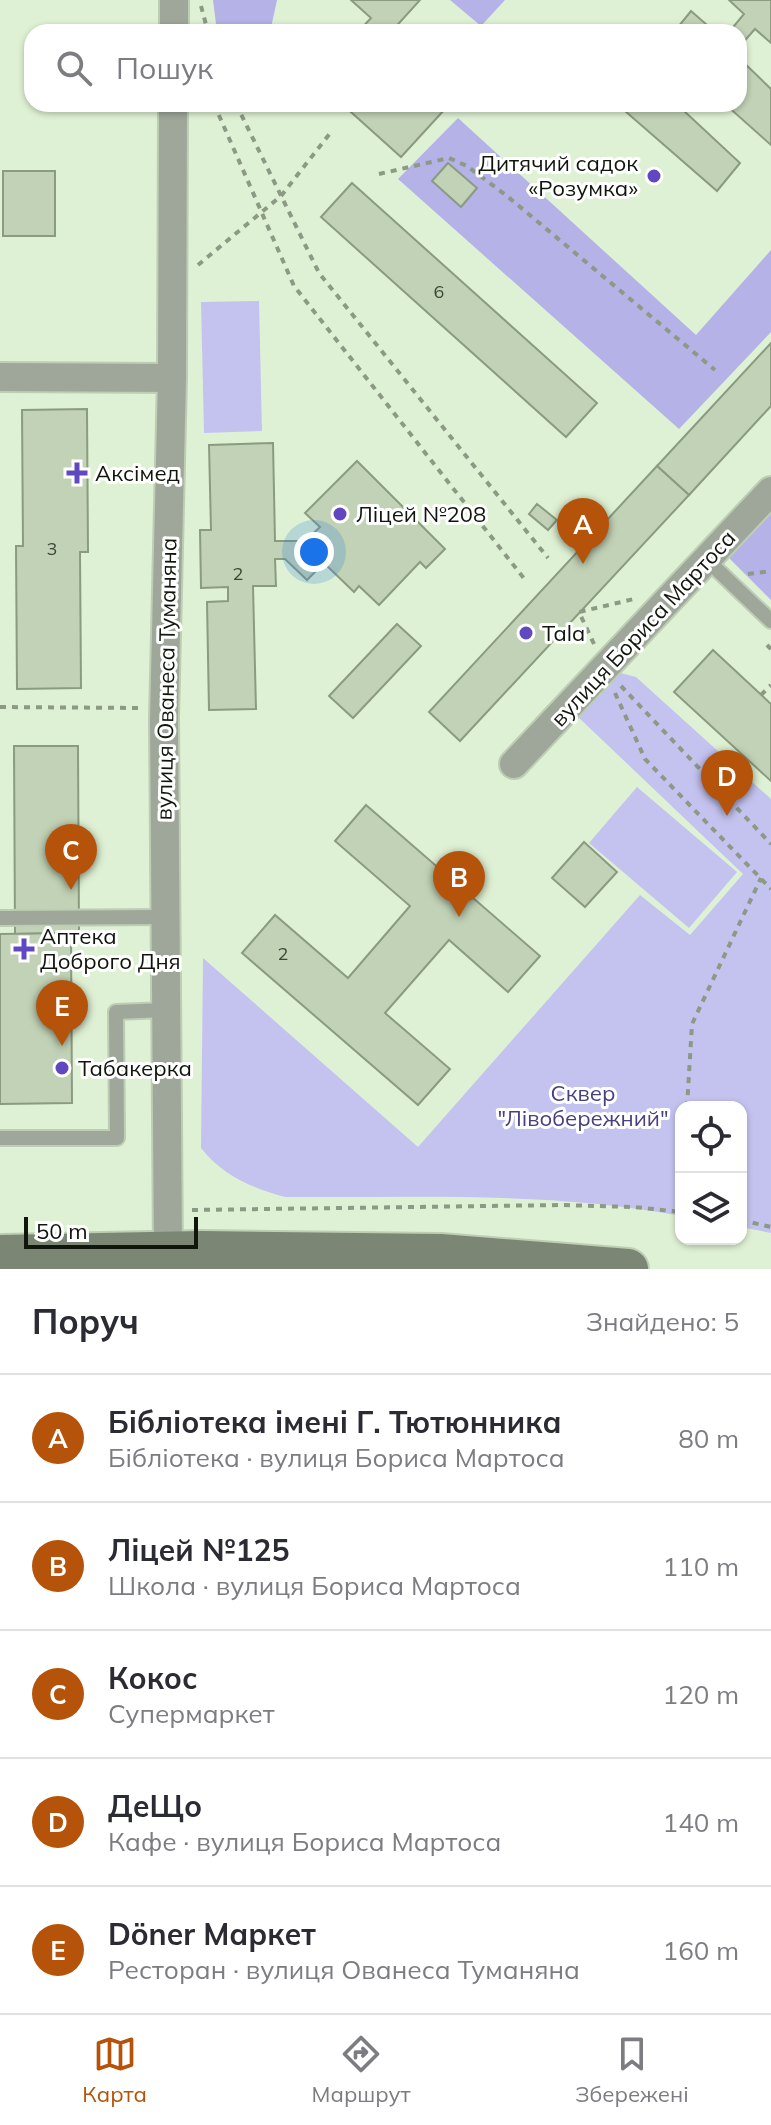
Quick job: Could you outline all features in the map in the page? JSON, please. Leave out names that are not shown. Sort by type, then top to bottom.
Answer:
[{"type":"main road","points":[[0,1255],[440,1261],[628,1269]]},
{"type":"street","points":[[174,0],[174,24]]},
{"type":"street","name":"вулиця Ованеса Туманяна","points":[[173,112],[172,378],[164,718],[165,1010],[191,1258]]},
{"type":"street","points":[[0,377],[172,378]]},
{"type":"street","name":"вулиця Бориса Мартоса","points":[[514,764],[771,491]]},
{"type":"lane","points":[[706,559],[771,621]]},
{"type":"lane","points":[[0,918],[164,917]]},
{"type":"lane","points":[[0,1138],[117,1138],[116,1012],[165,1010]]},
{"type":"path","points":[[200,0],[206,24]]},
{"type":"path","points":[[218,112],[294,286],[526,581]]},
{"type":"path","points":[[240,112],[319,273],[548,558]]},
{"type":"path","points":[[194,253],[194,268],[281,196],[331,132]]},
{"type":"path","points":[[379,174],[449,158],[467,166],[715,370]]},
{"type":"path","points":[[579,612],[645,759],[771,889]]},
{"type":"path","points":[[605,669],[771,844]]},
{"type":"path","points":[[761,695],[771,685]]},
{"type":"path","points":[[0,707],[145,708]]},
{"type":"path","points":[[687,1101],[692,1024],[761,878]]},
{"type":"path","points":[[187,1201],[191,1210],[562,1205],[675,1211]]},
{"type":"path","points":[[747,1221],[771,1227]]},
{"type":"green space","points":[[259,301],[262,431],[204,433],[201,302]]},
{"type":"green space","name":"Сквер \"Лівобережний\"","points":[[605,669],[636,677],[771,799],[771,1233],[747,1228],[747,1101],[675,1101],[675,1215],[534,1199],[285,1197],[250,1185],[219,1166],[201,1148],[203,958],[418,1147],[640,895],[690,935],[743,874],[576,715]]},
{"type":"green space","points":[[637,787],[737,872],[689,928],[589,843]]},
{"type":"shaded area","points":[[213,0],[277,0],[272,24],[216,24]]},
{"type":"shaded area","points":[[450,0],[505,0],[483,24],[479,24]]},
{"type":"shaded area","points":[[458,118],[696,335],[771,250],[771,332],[679,429],[398,179]]},
{"type":"shaded area","points":[[771,509],[771,600],[727,556]]},
{"type":"building","points":[[351,0],[420,0],[398,24],[365,24],[371,18]]},
{"type":"building","points":[[729,0],[771,0],[771,43],[755,29],[747,38],[747,24],[736,24],[744,14]]},
{"type":"building","points":[[691,11],[706,24],[680,24]]},
{"type":"building","points":[[747,66],[771,89],[771,145],[734,112],[747,112]]},
{"type":"building","points":[[351,112],[442,112],[401,157]]},
{"type":"building","points":[[626,112],[685,112],[740,163],[717,191]]},
{"type":"building","points":[[448,163],[477,188],[461,207],[432,181]]},
{"type":"building","points":[[3,171],[55,171],[55,236],[3,236]]},
{"type":"building","points":[[352,183],[597,403],[566,437],[321,217]]},
{"type":"building","points":[[771,343],[771,406],[689,495],[657,466]]},
{"type":"building","points":[[87,409],[88,552],[80,552],[81,688],[17,689],[16,546],[23,546],[22,410]]},
{"type":"building","name":"Ліцей №208","points":[[273,443],[275,541],[305,541],[320,527],[305,513],[357,461],[445,549],[426,568],[420,562],[379,605],[359,586],[354,592],[324,563],[307,580],[285,559],[275,559],[276,586],[253,586],[256,709],[209,710],[207,602],[228,601],[228,587],[201,588],[200,530],[211,530],[209,445]]},
{"type":"building","points":[[657,466],[689,495],[460,741],[429,712]]},
{"type":"building","points":[[537,504],[557,520],[548,530],[529,514]]},
{"type":"building","points":[[397,624],[421,646],[353,718],[329,696]]},
{"type":"building","points":[[713,650],[771,704],[771,781],[674,692]]},
{"type":"building","points":[[14,746],[78,746],[79,933],[15,934]]},
{"type":"building","points":[[366,805],[540,956],[508,992],[449,940],[385,1013],[450,1069],[418,1105],[242,953],[275,915],[348,978],[410,906],[335,841]]},
{"type":"building","points":[[584,842],[617,872],[585,907],[552,878]]},
{"type":"building","points":[[71,933],[72,1103],[0,1104],[0,934]]},
{"type":"place","name":"Дитячий садок «Розумка»","points":[[654,176]]},
{"type":"place","name":"Аксімед","points":[[77,473]]},
{"type":"place","name":"Ліцей №208","points":[[340,514]]},
{"type":"place","name":"Бібліотека імені Г. Тютюнника","points":[[583,564]]},
{"type":"place","name":"Tala","points":[[526,633]]},
{"type":"place","name":"ДеЩо","points":[[727,816]]},
{"type":"place","name":"Кокос","points":[[71,890]]},
{"type":"place","name":"Ліцей №125","points":[[459,917]]},
{"type":"place","name":"Аптека Доброго Дня","points":[[24,949]]},
{"type":"place","name":"Döner Маркет","points":[[62,1046]]},
{"type":"place","name":"Табакерка","points":[[62,1068]]}]
